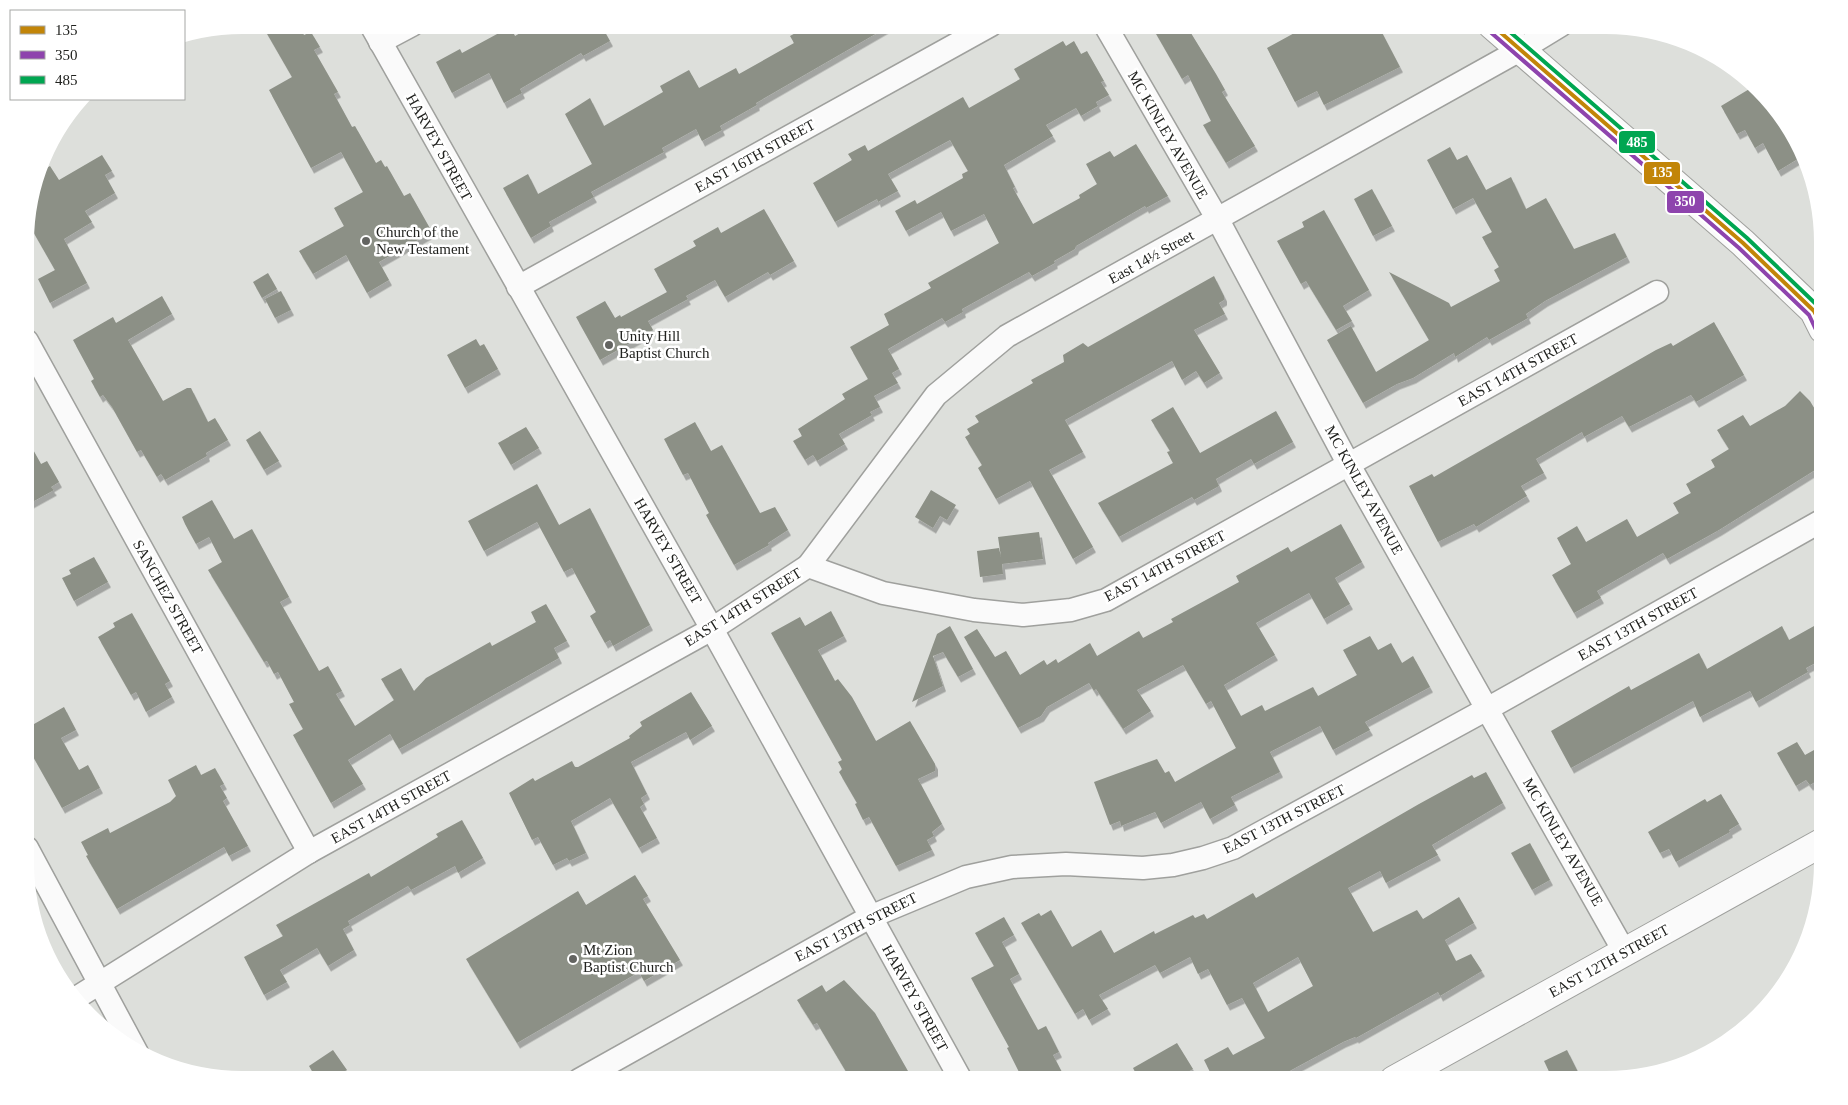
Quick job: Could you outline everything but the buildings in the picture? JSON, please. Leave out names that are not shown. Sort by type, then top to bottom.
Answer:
[{"type":"street","name":"HARVEY STREET","points":[[375,34],[712,629],[957,1071]]},
{"type":"street","name":"EAST 16TH STREET","points":[[518,287],[975,34]]},
{"type":"street","name":"MC KINLEY AVENUE","points":[[1110,34],[1218,220],[1349,465],[1625,953]]},
{"type":"street","points":[[1502,34],[1743,243],[1814,312]]},
{"type":"street","name":"East 14½ Street","points":[[808,566],[936,395],[1007,336],[1218,220],[1546,34]]},
{"type":"street","name":"EAST 14TH STREET","points":[[81,995],[309,852],[712,629],[808,566],[883,593],[974,610],[1023,614],[1071,610],[1106,600],[1657,292]]},
{"type":"street","name":"SANCHEZ STREET","points":[[34,355],[309,852]]},
{"type":"street","name":"EAST 13TH STREET","points":[[595,1071],[870,917],[966,877],[1012,867],[1066,864],[1143,868],[1173,865],[1211,856],[1264,832],[1814,525]]},
{"type":"street","name":"EAST 12TH STREET","points":[[1410,1071],[1814,847]]},
{"type":"street","points":[[34,861],[130,1039]]},
{"type":"transit line","name":"350","points":[[1493,34],[1739,248],[1809,315],[1814,326]]},
{"type":"transit line","name":"135","points":[[1502,34],[1743,243],[1814,311]]},
{"type":"transit line","name":"485","points":[[1512,34],[1747,238],[1814,302]]},
{"type":"place","name":"Church of the New Testament","points":[[366,241]]},
{"type":"place","name":"Unity Hill Baptist Church","points":[[609,345]]},
{"type":"place","name":"Mt Zion Baptist Church","points":[[573,959]]}]
